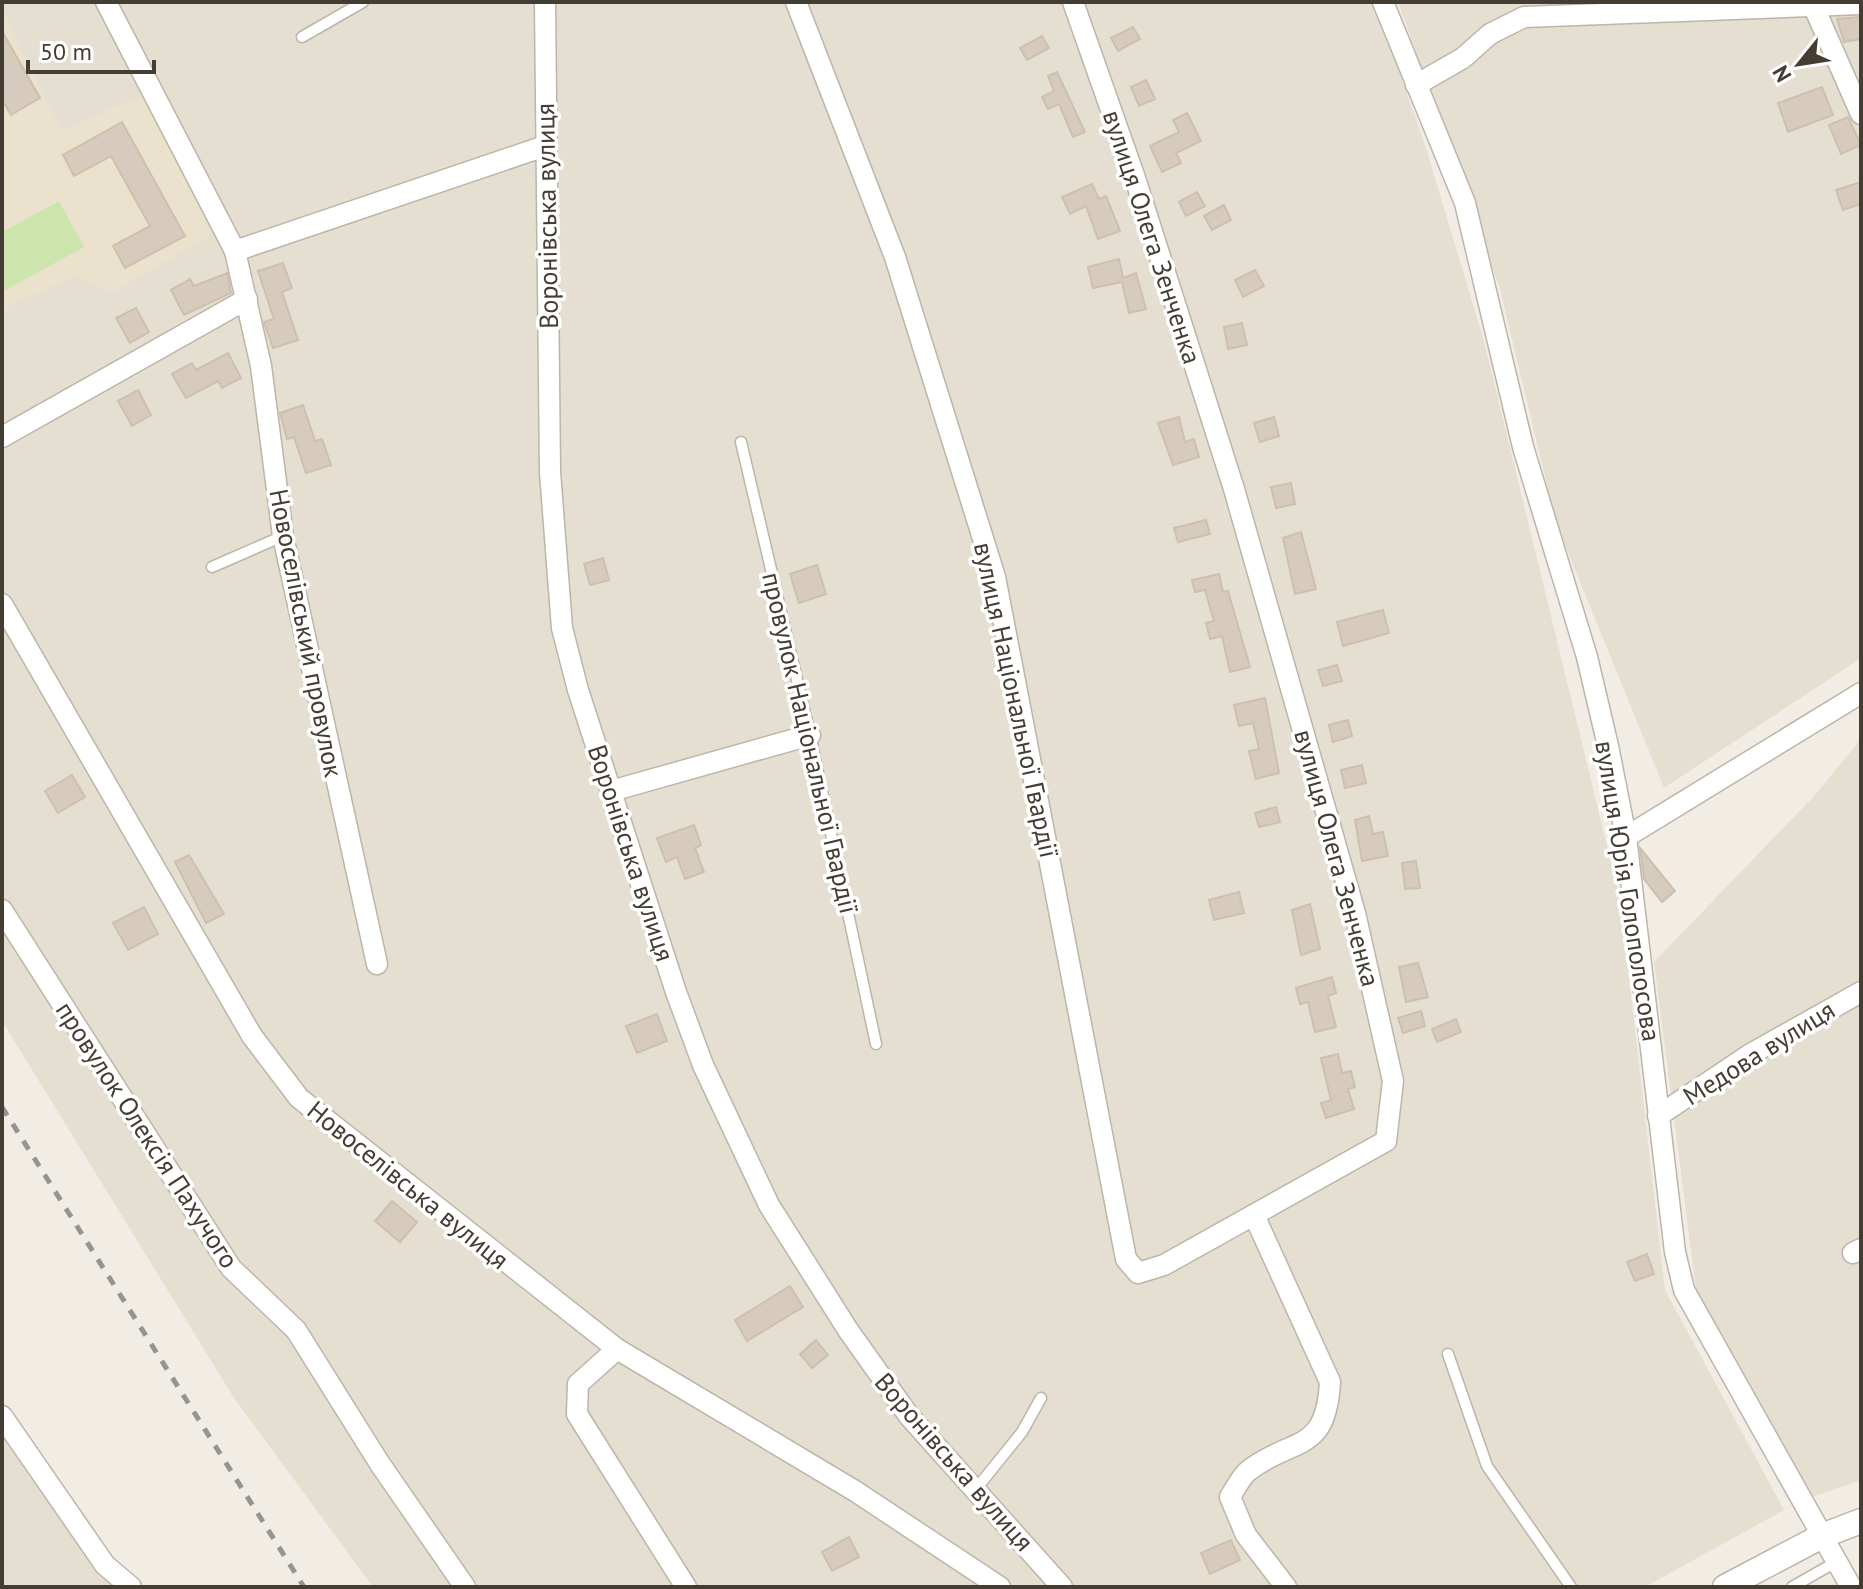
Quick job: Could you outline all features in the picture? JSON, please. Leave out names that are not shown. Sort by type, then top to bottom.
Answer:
[{"type":"street","name":"Новоселівський провулок","points":[[106,2],[235,251],[261,366],[283,536],[377,964]]},
{"type":"street","name":"Воронівська вулиця","points":[[545,2],[554,557],[562,628],[611,791],[703,1065],[769,1205],[874,1371],[909,1416],[1062,1587]]},
{"type":"street","name":"вулиця Національної Гвардії","points":[[796,2],[895,257],[995,577],[1126,1259],[1138,1273],[1164,1265],[1254,1215]]},
{"type":"street","name":"вулиця Олега Зенченка","points":[[1073,2],[1135,178],[1234,489],[1355,913],[1393,1081],[1386,1141],[1254,1215]]},
{"type":"street","name":"вулиця Юрія Голополосова","points":[[1383,2],[1465,203],[1523,447],[1587,657],[1626,837],[1675,1252],[1684,1290],[1851,1587]]},
{"type":"street","points":[[1416,85],[1463,58],[1523,10],[1861,4]]},
{"type":"street","points":[[1813,5],[1861,114]]},
{"type":"street","points":[[235,251],[545,146]]},
{"type":"street","points":[[2,437],[247,299]]},
{"type":"street","name":"Новоселівська вулиця","points":[[2,604],[252,1036],[299,1098],[617,1349],[855,1491],[1000,1587]]},
{"type":"street","points":[[1626,837],[1861,693]]},
{"type":"street","points":[[611,791],[810,735]]},
{"type":"street","name":"провулок Олексія Пахучого","points":[[2,910],[231,1268],[296,1330],[380,1464],[465,1587]]},
{"type":"street","name":"Медова вулиця","points":[[1658,1116],[1749,1055],[1861,992]]},
{"type":"street","points":[[1254,1215],[1330,1382],[1329,1409],[1314,1436],[1246,1472],[1230,1497],[1246,1535],[1286,1587]]},
{"type":"street","points":[[617,1349],[578,1384],[577,1414],[686,1587]]},
{"type":"street","points":[[2,1416],[105,1565],[131,1587]]},
{"type":"street","points":[[1725,1587],[1822,1536],[1861,1521]]},
{"type":"lane","points":[[302,37],[363,2]]},
{"type":"lane","name":"провулок Національної Гвардії","points":[[741,442],[810,735],[876,1044]]},
{"type":"lane","points":[[212,567],[283,536]]},
{"type":"lane","points":[[1448,1354],[1487,1466],[1571,1587]]},
{"type":"lane","points":[[976,1489],[1022,1432],[1041,1398]]},
{"type":"lane","points":[[1792,1587],[1836,1562]]},
{"type":"shaded area","points":[[2,2],[1375,2],[1425,145],[1484,341],[1620,899],[1665,1290],[1784,1510],[1645,1587],[373,1587],[234,1398],[2,1021]]},
{"type":"shaded area","points":[[1398,2],[1861,2],[1861,658],[1664,788],[1556,523],[1500,289]]},
{"type":"shaded area","points":[[2,12],[62,131],[146,93],[216,232],[113,292],[75,276],[2,309]]},
{"type":"shaded area","points":[[1861,739],[1861,1480],[1812,1497],[1696,1290],[1654,962],[1815,795]]},
{"type":"shaded area","points":[[2,1414],[109,1579],[114,1587],[2,1587]]},
{"type":"green space","points":[[59,201],[84,247],[2,292],[2,232]]},
{"type":"building","points":[[1861,17],[1861,39],[1844,42],[1837,19]]},
{"type":"building","points":[[1133,27],[1140,39],[1118,51],[1111,38]]},
{"type":"building","points":[[2,31],[40,98],[11,115],[2,100]]},
{"type":"building","points":[[1042,36],[1049,48],[1027,60],[1020,48]]},
{"type":"building","points":[[1057,72],[1085,132],[1073,137],[1059,104],[1048,109],[1042,97],[1054,91],[1048,76]]},
{"type":"building","points":[[1146,80],[1155,99],[1139,106],[1131,87]]},
{"type":"building","points":[[1822,87],[1833,115],[1788,132],[1778,103]]},
{"type":"building","points":[[1187,113],[1201,141],[1176,153],[1181,163],[1162,172],[1150,146],[1179,132],[1173,120]]},
{"type":"building","points":[[1848,117],[1861,145],[1841,154],[1829,125]]},
{"type":"building","points":[[122,122],[185,236],[125,268],[113,246],[150,226],[111,156],[74,176],[63,155]]},
{"type":"building","points":[[1861,182],[1861,204],[1843,210],[1836,190]]},
{"type":"building","points":[[1092,184],[1099,199],[1106,196],[1120,231],[1098,239],[1086,206],[1070,214],[1062,197]]},
{"type":"building","points":[[1197,192],[1205,206],[1186,216],[1179,202]]},
{"type":"building","points":[[1224,205],[1231,220],[1212,230],[1204,216]]},
{"type":"building","points":[[1119,259],[1123,278],[1136,273],[1146,309],[1129,313],[1122,282],[1093,288],[1088,267]]},
{"type":"building","points":[[283,263],[292,288],[282,292],[298,340],[273,348],[264,322],[274,319],[258,271]]},
{"type":"building","points":[[1255,270],[1264,286],[1243,297],[1235,280]]},
{"type":"building","points":[[227,273],[231,293],[184,315],[171,290],[190,279],[194,286]]},
{"type":"building","points":[[136,308],[149,332],[130,343],[116,318]]},
{"type":"building","points":[[1242,323],[1247,345],[1228,349],[1224,327]]},
{"type":"building","points":[[228,353],[241,378],[222,388],[218,381],[186,398],[172,374],[192,363],[196,370]]},
{"type":"building","points":[[138,390],[151,415],[132,426],[118,401]]},
{"type":"building","points":[[303,405],[315,441],[322,439],[331,465],[306,473],[294,437],[287,439],[280,413]]},
{"type":"building","points":[[1179,417],[1185,442],[1194,439],[1199,457],[1173,465],[1158,423]]},
{"type":"building","points":[[1274,417],[1279,436],[1260,442],[1254,423]]},
{"type":"building","points":[[1291,483],[1295,504],[1276,508],[1271,487]]},
{"type":"building","points":[[1206,520],[1210,534],[1178,542],[1174,528]]},
{"type":"building","points":[[1301,532],[1316,589],[1295,594],[1283,538]]},
{"type":"building","points":[[603,558],[609,580],[590,585],[584,564]]},
{"type":"building","points":[[817,565],[826,594],[799,603],[790,574]]},
{"type":"building","points":[[1219,574],[1223,592],[1228,591],[1250,667],[1230,672],[1222,636],[1210,639],[1206,623],[1214,621],[1205,590],[1195,592],[1192,580]]},
{"type":"building","points":[[1383,610],[1389,633],[1343,646],[1337,622]]},
{"type":"building","points":[[1337,665],[1342,681],[1323,686],[1318,670]]},
{"type":"building","points":[[1265,698],[1279,773],[1256,779],[1249,751],[1259,749],[1253,723],[1239,726],[1234,705]]},
{"type":"building","points":[[1348,720],[1352,736],[1333,742],[1329,725]]},
{"type":"building","points":[[1362,765],[1366,783],[1345,788],[1341,770]]},
{"type":"building","points":[[72,775],[85,797],[58,813],[45,791]]},
{"type":"building","points":[[1276,807],[1280,822],[1259,827],[1255,813]]},
{"type":"building","points":[[1369,816],[1373,834],[1383,832],[1388,856],[1362,861],[1355,820]]},
{"type":"building","points":[[694,825],[701,845],[695,848],[704,872],[685,879],[677,857],[666,862],[657,838]]},
{"type":"building","points":[[1640,848],[1675,891],[1662,902],[1644,879]]},
{"type":"building","points":[[189,855],[224,914],[206,923],[175,862]]},
{"type":"building","points":[[1416,861],[1420,888],[1405,889],[1402,863]]},
{"type":"building","points":[[1239,892],[1244,913],[1214,920],[1209,900]]},
{"type":"building","points":[[1310,904],[1320,949],[1301,955],[1292,910]]},
{"type":"building","points":[[144,907],[158,934],[128,950],[113,923]]},
{"type":"building","points":[[1418,963],[1428,997],[1406,1002],[1399,967]]},
{"type":"building","points":[[1332,977],[1336,993],[1328,996],[1336,1027],[1315,1032],[1308,1002],[1300,1004],[1296,988]]},
{"type":"building","points":[[1421,1011],[1425,1026],[1403,1033],[1398,1018]]},
{"type":"building","points":[[657,1014],[667,1041],[637,1053],[626,1026]]},
{"type":"building","points":[[1456,1019],[1461,1032],[1437,1042],[1432,1029]]},
{"type":"building","points":[[1338,1054],[1342,1073],[1351,1071],[1355,1087],[1348,1089],[1354,1109],[1326,1118],[1321,1103],[1331,1100],[1321,1058]]},
{"type":"building","points":[[392,1201],[417,1222],[400,1242],[375,1221]]},
{"type":"building","points":[[1647,1254],[1654,1274],[1635,1281],[1627,1262]]},
{"type":"building","points":[[790,1286],[803,1307],[747,1341],[735,1320]]},
{"type":"building","points":[[816,1340],[828,1355],[812,1368],[800,1354]]},
{"type":"building","points":[[849,1537],[859,1557],[832,1571],[822,1552]]},
{"type":"building","points":[[1231,1540],[1240,1560],[1210,1574],[1201,1553]]},
{"type":"railway","points":[[2,1107],[304,1587]]}]
